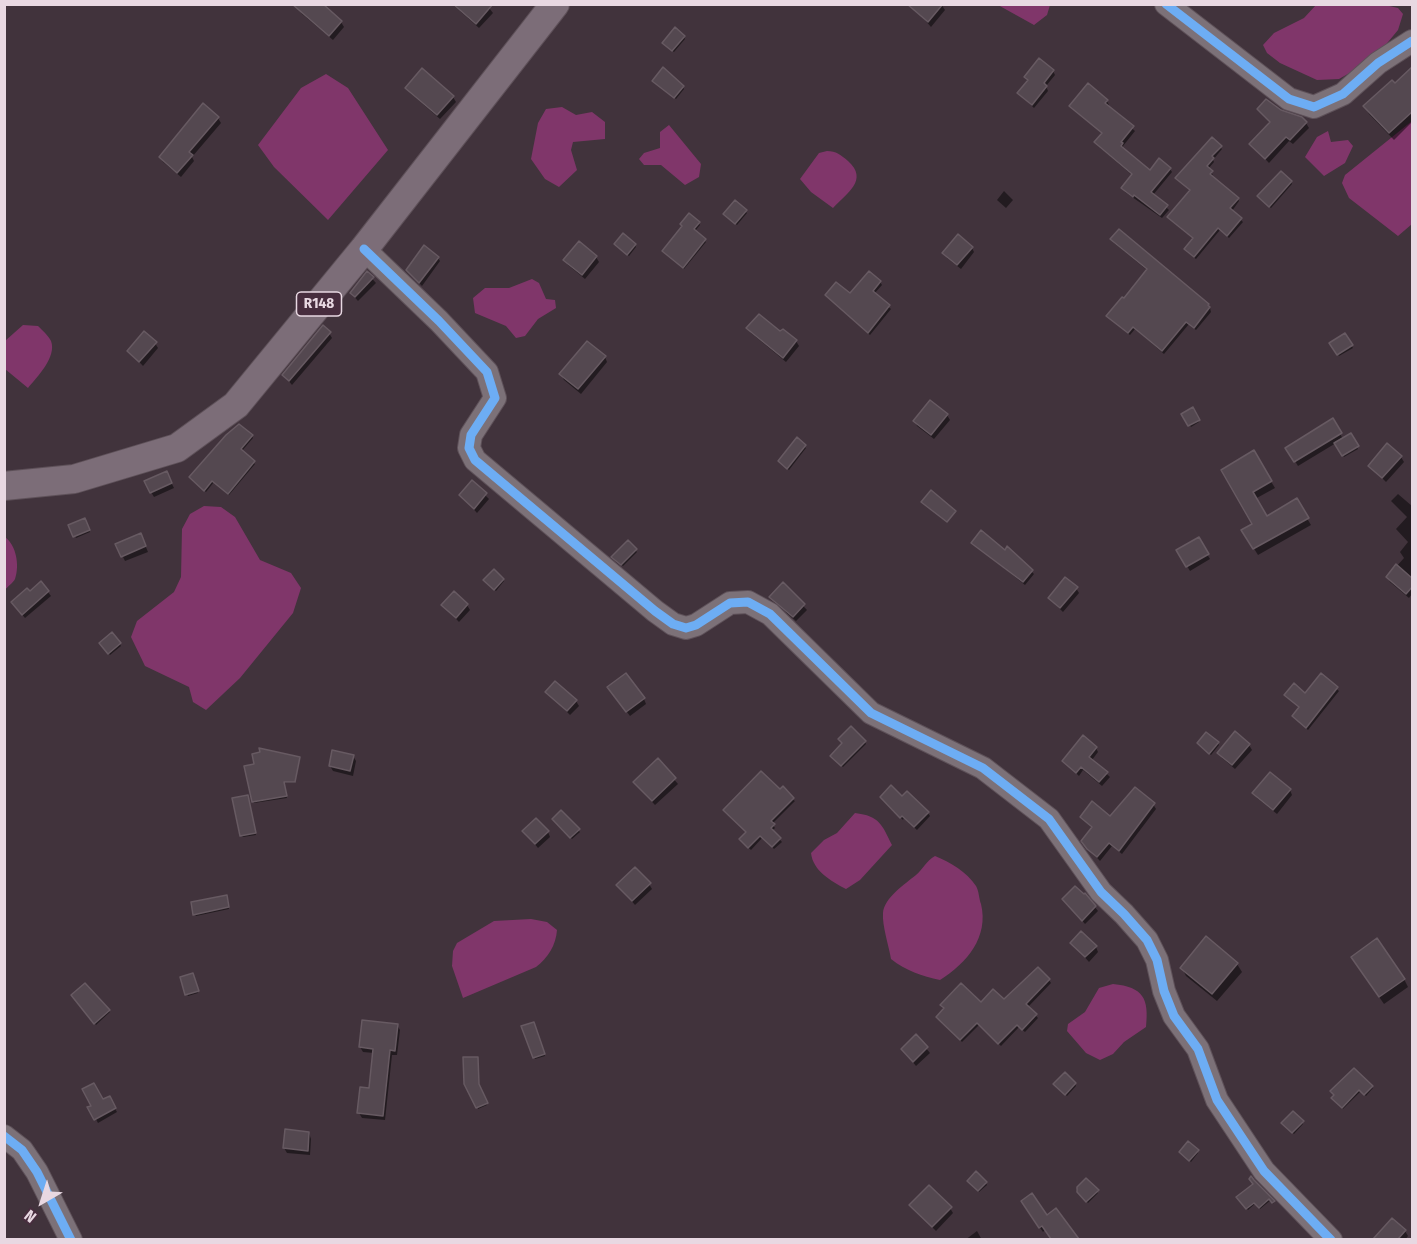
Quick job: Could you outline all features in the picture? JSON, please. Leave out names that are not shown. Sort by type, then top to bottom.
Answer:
[{"type":"main road","name":"R148","points":[[4,486],[74,479],[177,448],[236,405],[364,249],[555,4]]},
{"type":"street","points":[[1166,4],[1289,99],[1314,107],[1343,94],[1378,63],[1413,41]]},
{"type":"street","points":[[364,249],[439,321],[487,372],[495,398],[471,435],[469,448],[475,460],[656,611],[673,624],[686,628],[696,625],[730,603],[748,602],[770,614],[871,713],[983,768],[1049,819],[1101,892],[1147,940],[1174,1016],[1198,1049],[1217,1100],[1264,1171],[1331,1239]]},
{"type":"street","points":[[13,1143],[37,1172],[70,1239]]},
{"type":"shaded area","points":[[998,5],[1050,5],[1047,15],[1034,25]]},
{"type":"shaded area","points":[[1316,5],[1385,5],[1398,8],[1403,14],[1398,30],[1374,59],[1339,79],[1317,80],[1280,63],[1267,53],[1263,45],[1274,33],[1304,18]]},
{"type":"shaded area","points":[[326,74],[348,88],[388,150],[328,220],[274,167],[258,145],[301,88]]},
{"type":"shaded area","points":[[562,107],[576,115],[592,112],[605,122],[605,139],[573,142],[571,150],[577,170],[559,187],[545,179],[531,159],[538,123],[546,109]]},
{"type":"shaded area","points":[[1412,121],[1412,224],[1398,236],[1349,198],[1342,183],[1345,175]]},
{"type":"shaded area","points":[[669,125],[701,164],[699,177],[685,185],[661,165],[644,165],[639,159],[644,153],[660,148],[660,132]]},
{"type":"shaded area","points":[[1328,131],[1331,142],[1348,140],[1353,146],[1345,163],[1324,176],[1305,157],[1317,137]]},
{"type":"shaded area","points":[[827,151],[843,157],[854,168],[856,174],[854,186],[833,208],[811,192],[800,179],[819,153]]},
{"type":"shaded area","points":[[532,279],[539,283],[546,299],[555,300],[556,308],[538,319],[525,336],[516,338],[506,326],[475,313],[473,298],[485,288],[509,288]]},
{"type":"shaded area","points":[[23,325],[38,326],[50,339],[52,347],[49,360],[28,388],[5,369],[5,341]]},
{"type":"shaded area","points":[[204,506],[221,507],[235,517],[260,560],[291,573],[301,588],[293,613],[240,678],[206,710],[193,702],[189,687],[145,666],[131,637],[137,621],[174,592],[181,577],[182,529],[190,514]]},
{"type":"shaded area","points":[[5,537],[14,550],[17,568],[15,579],[5,590]]},
{"type":"shaded area","points":[[855,813],[875,819],[886,832],[892,845],[860,880],[846,889],[819,870],[811,853],[824,840],[837,833]]},
{"type":"shaded area","points":[[935,856],[958,868],[976,886],[983,916],[979,938],[974,948],[959,966],[940,980],[902,967],[891,959],[883,918],[884,907],[891,897]]},
{"type":"shaded area","points":[[531,919],[547,922],[557,930],[551,951],[544,960],[536,967],[463,998],[452,966],[453,951],[457,943],[494,921]]},
{"type":"shaded area","points":[[1113,984],[1132,988],[1142,996],[1146,1009],[1146,1027],[1124,1042],[1113,1054],[1100,1060],[1086,1053],[1067,1031],[1068,1024],[1085,1012],[1099,988]]},
{"type":"building","points":[[292,4],[323,4],[342,21],[329,36]]},
{"type":"building","points":[[453,4],[493,4],[476,24]]},
{"type":"building","points":[[907,4],[943,4],[928,22]]},
{"type":"building","points":[[675,27],[685,36],[672,51],[662,43]]},
{"type":"building","points":[[1039,58],[1054,70],[1044,83],[1047,86],[1032,105],[1017,93],[1028,80],[1024,77]]},
{"type":"building","points":[[1413,66],[1413,111],[1389,133],[1363,106],[1392,80],[1395,83]]},
{"type":"building","points":[[663,67],[684,86],[674,98],[652,81]]},
{"type":"building","points":[[422,68],[454,96],[437,115],[405,88]]},
{"type":"building","points":[[1088,83],[1108,100],[1105,103],[1134,126],[1121,142],[1123,143],[1121,146],[1150,170],[1159,158],[1171,168],[1151,192],[1168,205],[1160,215],[1121,188],[1132,174],[1094,142],[1102,133],[1069,106]]},
{"type":"building","points":[[1266,99],[1281,110],[1302,117],[1307,122],[1290,140],[1286,137],[1265,159],[1249,144],[1270,122],[1257,109]]},
{"type":"building","points":[[203,103],[219,117],[189,152],[193,155],[177,173],[159,157]]},
{"type":"building","points":[[1212,137],[1222,146],[1212,156],[1214,158],[1207,166],[1213,171],[1210,174],[1239,198],[1230,208],[1242,218],[1227,236],[1218,228],[1194,257],[1184,249],[1193,238],[1167,217],[1190,190],[1175,178]]},
{"type":"building","points":[[1281,171],[1292,181],[1269,207],[1257,196]]},
{"type":"building","points":[[735,200],[747,210],[735,224],[723,214]]},
{"type":"building","points":[[689,213],[700,222],[694,229],[706,239],[683,268],[662,251],[682,226],[680,224]]},
{"type":"building","points":[[1119,229],[1209,304],[1210,307],[1194,328],[1186,322],[1162,351],[1133,327],[1128,333],[1106,316],[1147,269],[1110,239]]},
{"type":"building","points":[[623,233],[636,244],[627,255],[614,244]]},
{"type":"building","points":[[958,234],[973,247],[957,265],[942,253]]},
{"type":"building","points":[[579,241],[597,256],[582,275],[563,260]]},
{"type":"building","points":[[424,245],[439,257],[419,283],[406,270]]},
{"type":"building","points":[[367,271],[374,277],[355,297],[350,293]]},
{"type":"building","points":[[869,271],[881,281],[873,291],[890,305],[868,333],[825,295],[836,282],[850,293]]},
{"type":"building","points":[[759,314],[780,331],[783,329],[797,340],[783,358],[746,328]]},
{"type":"building","points":[[323,325],[331,332],[289,381],[282,375]]},
{"type":"building","points":[[144,331],[157,342],[139,362],[127,351]]},
{"type":"building","points":[[1345,333],[1353,345],[1337,355],[1329,343]]},
{"type":"building","points":[[587,341],[606,356],[578,389],[559,374]]},
{"type":"building","points":[[930,400],[948,414],[931,435],[913,421]]},
{"type":"building","points":[[1193,407],[1200,420],[1188,426],[1181,414]]},
{"type":"building","points":[[1333,418],[1342,433],[1294,462],[1285,448]]},
{"type":"building","points":[[239,424],[253,435],[241,449],[255,461],[228,494],[212,481],[204,491],[189,477],[226,435]]},
{"type":"building","points":[[1351,433],[1359,446],[1342,456],[1334,443]]},
{"type":"building","points":[[797,437],[806,445],[787,469],[778,461]]},
{"type":"building","points":[[1387,443],[1402,456],[1382,478],[1368,466]]},
{"type":"building","points":[[1254,450],[1272,481],[1253,492],[1267,516],[1297,498],[1309,518],[1253,549],[1241,530],[1252,524],[1221,470]]},
{"type":"building","points":[[167,471],[172,483],[150,493],[144,481]]},
{"type":"building","points":[[472,480],[487,493],[474,509],[459,495]]},
{"type":"building","points":[[931,490],[956,511],[947,522],[921,502]]},
{"type":"building","points":[[85,518],[90,530],[73,537],[68,525]]},
{"type":"building","points":[[981,530],[1005,550],[1007,546],[1033,570],[1023,582],[971,543]]},
{"type":"building","points":[[141,533],[146,546],[121,557],[115,544]]},
{"type":"building","points":[[1199,537],[1209,554],[1186,567],[1176,550]]},
{"type":"building","points":[[628,540],[637,549],[621,565],[611,557]]},
{"type":"building","points":[[1396,564],[1413,579],[1413,586],[1406,594],[1386,577]]},
{"type":"building","points":[[494,569],[504,579],[494,590],[483,580]]},
{"type":"building","points":[[1065,577],[1078,587],[1060,608],[1048,598]]},
{"type":"building","points":[[41,581],[49,591],[22,615],[11,602],[27,588],[30,591]]},
{"type":"building","points":[[783,582],[805,604],[793,617],[769,597]]},
{"type":"building","points":[[454,591],[468,604],[456,618],[441,605]]},
{"type":"building","points":[[112,632],[121,643],[108,654],[99,643]]},
{"type":"building","points":[[626,673],[645,698],[626,712],[607,687]]},
{"type":"building","points":[[1321,673],[1338,687],[1306,728],[1292,716],[1299,707],[1284,695],[1294,683],[1305,693]]},
{"type":"building","points":[[555,681],[577,700],[567,711],[545,692]]},
{"type":"building","points":[[851,726],[866,741],[841,766],[830,756],[842,743],[838,739]]},
{"type":"building","points":[[1235,731],[1250,744],[1232,765],[1217,753]]},
{"type":"building","points":[[1206,732],[1219,742],[1209,754],[1197,743]]},
{"type":"building","points":[[1083,735],[1097,747],[1089,757],[1108,772],[1099,782],[1081,767],[1076,773],[1062,761]]},
{"type":"building","points":[[259,748],[300,757],[295,782],[284,782],[287,796],[252,802],[244,766],[254,764],[252,754],[260,752]]},
{"type":"building","points":[[332,750],[354,755],[350,771],[329,766]]},
{"type":"building","points":[[658,758],[676,778],[652,801],[633,782]]},
{"type":"building","points":[[761,771],[780,789],[783,786],[794,798],[771,821],[775,824],[771,828],[781,838],[772,847],[760,836],[748,848],[739,839],[746,832],[723,810]]},
{"type":"building","points":[[1270,772],[1291,789],[1273,810],[1252,793]]},
{"type":"building","points":[[891,785],[902,796],[907,791],[929,812],[914,827],[902,816],[900,818],[880,797]]},
{"type":"building","points":[[1135,787],[1155,803],[1119,851],[1109,843],[1097,857],[1081,841],[1092,827],[1080,817],[1092,801],[1110,816]]},
{"type":"building","points":[[248,795],[256,833],[240,836],[232,798]]},
{"type":"building","points":[[561,810],[580,829],[570,838],[552,819]]},
{"type":"building","points":[[536,818],[549,831],[535,844],[522,831]]},
{"type":"building","points":[[635,867],[651,883],[632,901],[616,885]]},
{"type":"building","points":[[1075,886],[1085,893],[1096,906],[1082,921],[1062,899]]},
{"type":"building","points":[[227,895],[229,907],[193,915],[191,902]]},
{"type":"building","points":[[1081,931],[1097,946],[1085,957],[1070,943]]},
{"type":"building","points":[[1206,936],[1238,963],[1212,994],[1180,968]]},
{"type":"building","points":[[1377,938],[1405,979],[1379,997],[1351,957]]},
{"type":"building","points":[[1038,967],[1050,979],[1026,1004],[1037,1014],[1022,1030],[1017,1025],[998,1044],[977,1023],[960,1040],[936,1017],[944,1008],[940,1005],[961,983],[981,1002],[993,989],[1004,999]]},
{"type":"building","points":[[193,973],[199,991],[185,995],[180,977]]},
{"type":"building","points":[[85,983],[110,1010],[94,1024],[71,995]]},
{"type":"building","points":[[362,1020],[398,1024],[395,1051],[390,1050],[383,1116],[357,1113],[360,1087],[369,1088],[373,1049],[359,1047]]},
{"type":"building","points":[[534,1022],[545,1054],[533,1058],[521,1026]]},
{"type":"building","points":[[916,1034],[928,1047],[913,1062],[901,1049]]},
{"type":"building","points":[[463,1057],[478,1057],[479,1084],[488,1103],[476,1108],[464,1084]]},
{"type":"building","points":[[1354,1068],[1373,1086],[1364,1095],[1359,1090],[1342,1108],[1331,1098],[1334,1095],[1330,1091]]},
{"type":"building","points":[[1065,1072],[1076,1083],[1065,1095],[1053,1084]]},
{"type":"building","points":[[94,1083],[103,1099],[110,1096],[116,1108],[94,1120],[87,1107],[91,1106],[82,1089]]},
{"type":"building","points":[[1293,1111],[1304,1121],[1292,1133],[1281,1123]]},
{"type":"building","points":[[285,1129],[309,1132],[308,1151],[283,1148]]},
{"type":"building","points":[[1188,1141],[1199,1150],[1189,1161],[1179,1152]]},
{"type":"building","points":[[976,1171],[987,1182],[978,1191],[967,1181]]},
{"type":"building","points":[[1251,1176],[1275,1201],[1272,1203],[1269,1199],[1259,1208],[1254,1203],[1246,1209],[1236,1197],[1253,1184],[1249,1179]]},
{"type":"building","points":[[1086,1178],[1099,1190],[1086,1202],[1077,1192],[1077,1187]]},
{"type":"building","points":[[929,1185],[952,1207],[932,1227],[909,1205]]},
{"type":"building","points":[[1032,1193],[1047,1215],[1056,1208],[1079,1239],[1051,1239],[1042,1226],[1039,1228],[1021,1201]]},
{"type":"building","points":[[1392,1218],[1406,1230],[1398,1239],[1373,1239]]},
{"type":"cycle path","points":[[1166,4],[1289,99],[1314,107],[1343,94],[1378,63],[1412,41]]},
{"type":"cycle path","points":[[364,249],[439,321],[487,372],[495,398],[471,435],[469,448],[475,460],[655,611],[673,624],[686,628],[696,625],[730,603],[748,602],[770,614],[871,713],[983,768],[1049,819],[1101,892],[1147,940],[1157,960],[1164,991],[1174,1016],[1198,1049],[1217,1100],[1264,1171],[1331,1240]]},
{"type":"cycle path","points":[[4,1136],[22,1150],[37,1172],[71,1240]]}]
